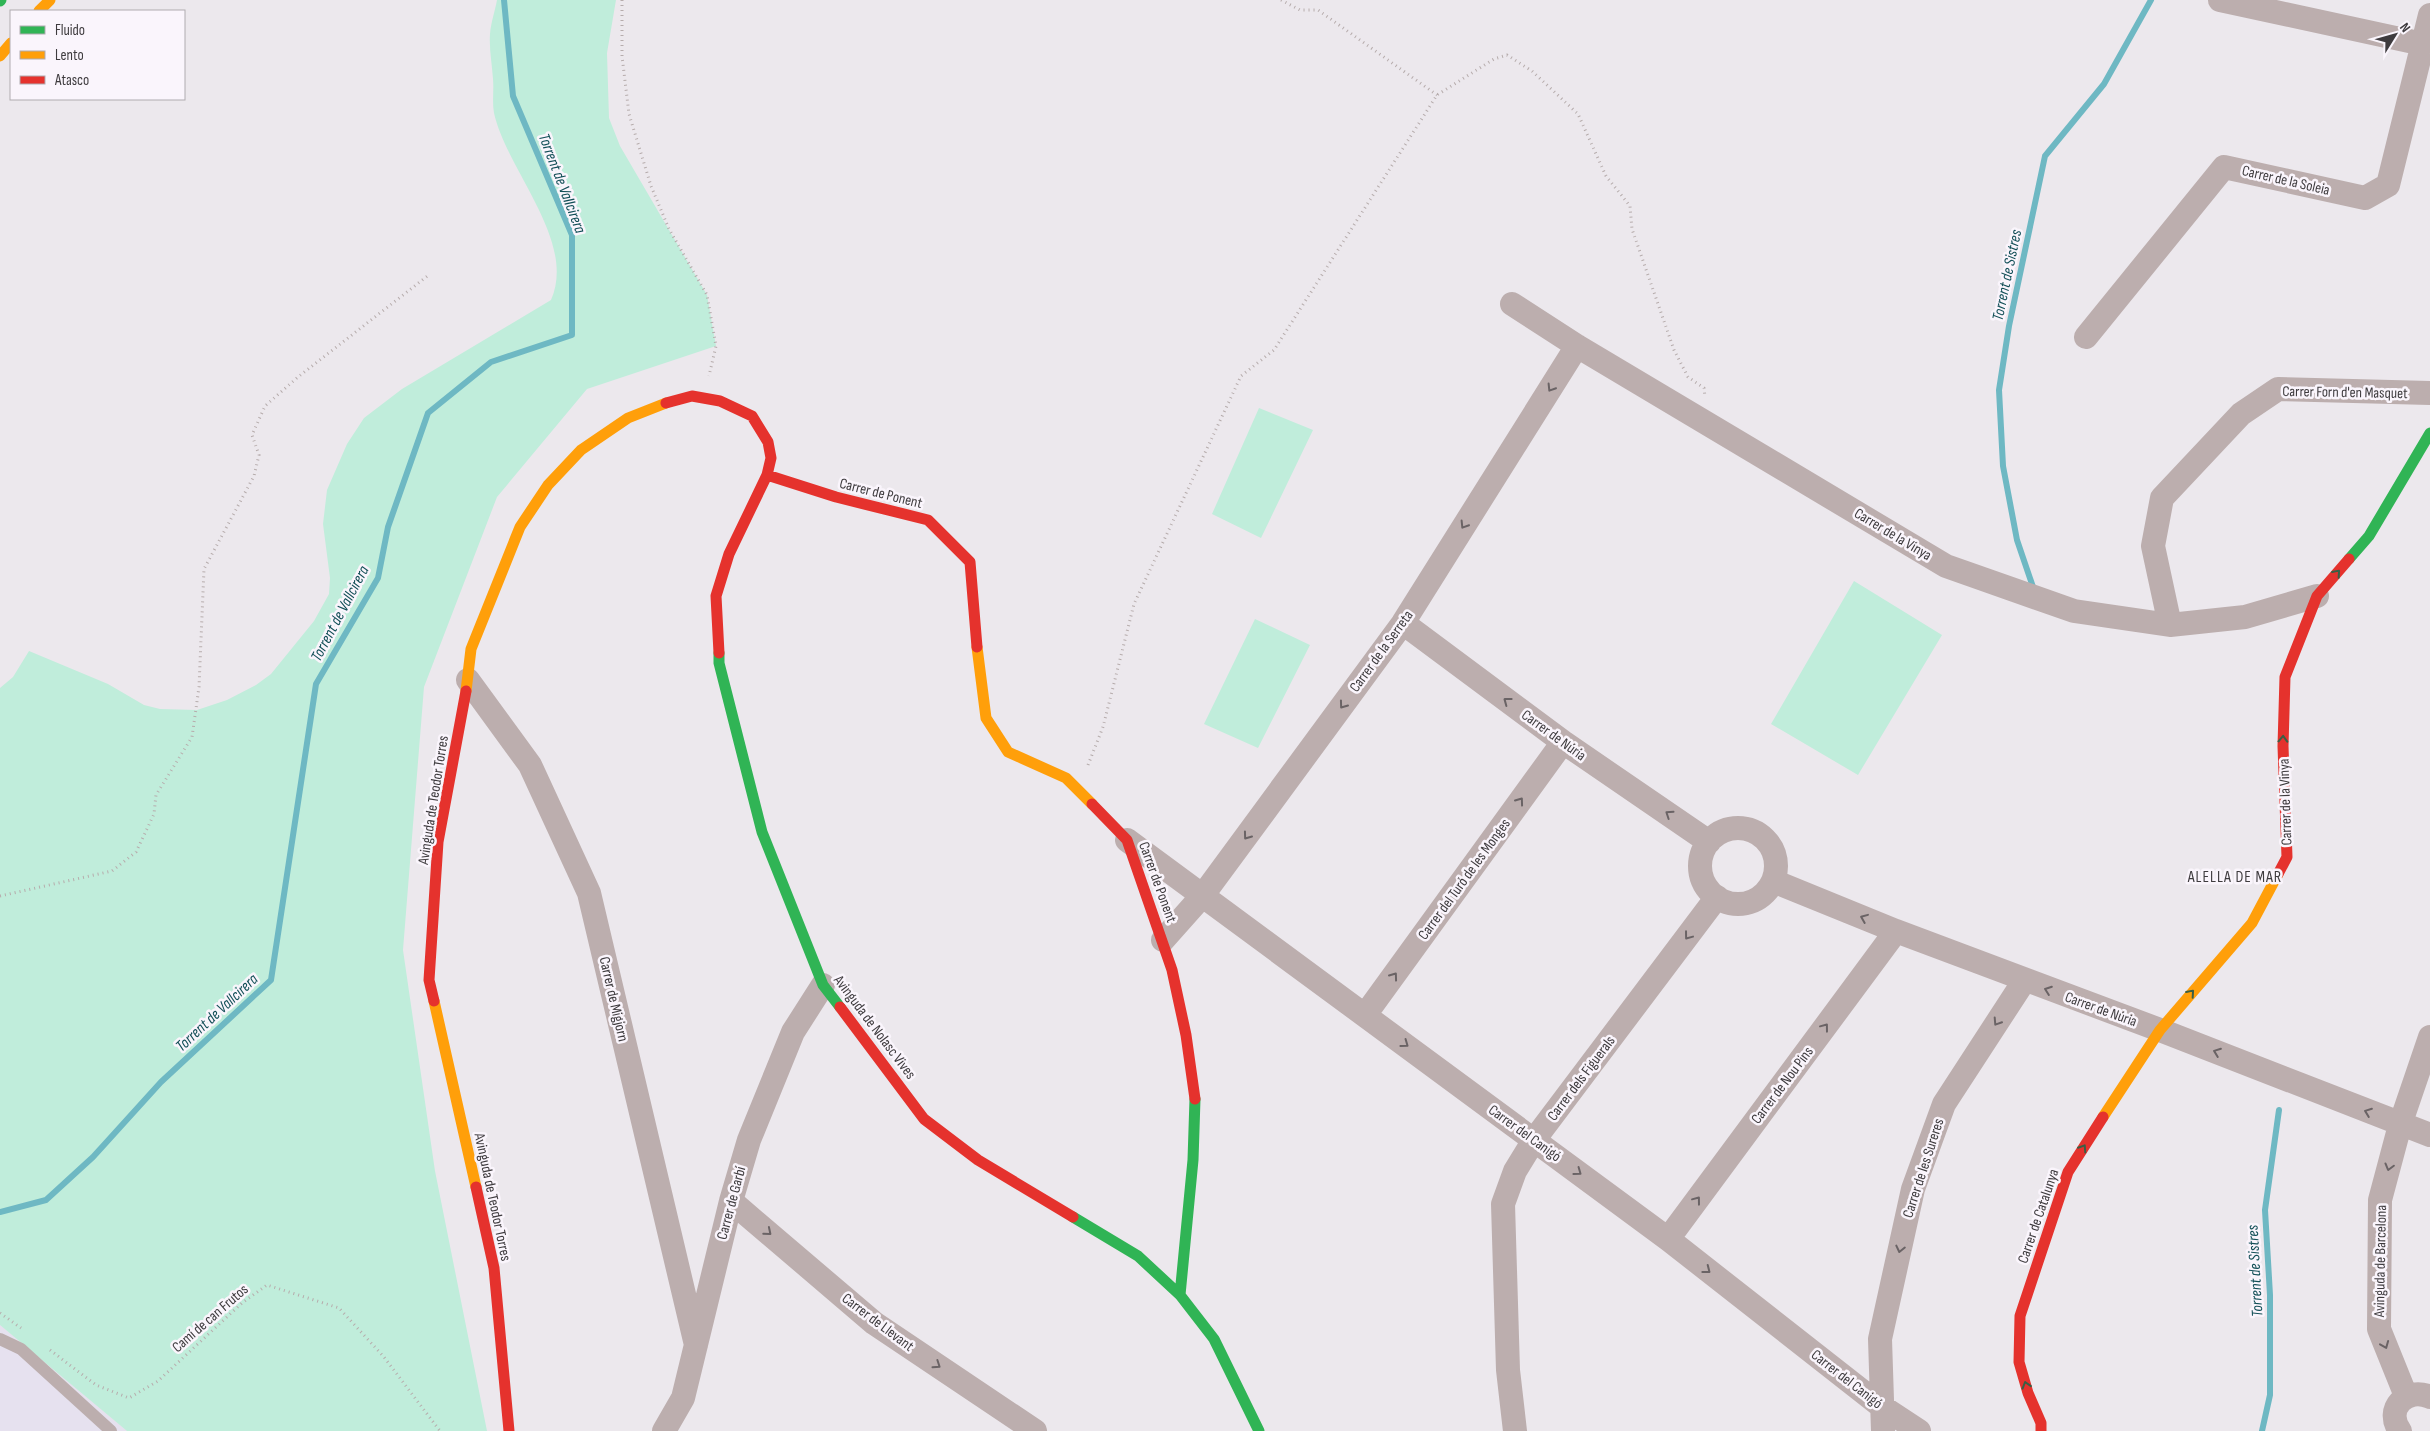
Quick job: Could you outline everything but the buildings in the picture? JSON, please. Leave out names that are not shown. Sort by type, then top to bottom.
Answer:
[{"type":"main road","points":[[40,10],[50,0]]},
{"type":"main road","points":[[0,56],[10,44]]},
{"type":"main road","name":"Avinguda de Teodor Torres","points":[[509,1431],[494,1268],[429,980],[438,842],[468,680],[471,649],[520,527],[548,485],[581,450],[628,418],[668,402],[692,396],[720,401],[752,416],[768,442],[771,458],[767,475]]},
{"type":"main road","name":"Carrer de la Vinya","points":[[2160,1030],[2252,923],[2287,858],[2283,746],[2285,677],[2317,596],[2369,536],[2430,433]]},
{"type":"main road","name":"Carrer de Ponent","points":[[767,475],[836,497],[928,520],[970,562],[974,620],[986,718],[1008,752],[1066,778],[1127,840],[1163,940],[1186,1035],[1195,1095],[1194,1160],[1180,1295]]},
{"type":"main road","name":"Avinguda de Nolasc Vives","points":[[767,475],[729,554],[716,596],[719,663],[762,832],[823,985],[924,1119],[978,1160],[1138,1256],[1180,1295],[1214,1339],[1259,1431]]},
{"type":"main road","name":"Carrer de Catalunya","points":[[2040,1431],[2041,1423],[2019,1362],[2020,1316],[2068,1172],[2160,1030]]},
{"type":"street","points":[[2220,0],[2423,44]]},
{"type":"street","name":"Carrer de la Soleia","points":[[2086,337],[2224,167],[2365,198],[2388,185],[2430,15]]},
{"type":"street","name":"Carrer de la Vinya","points":[[1512,304],[1576,346],[1946,566],[2074,611],[2170,625],[2245,617],[2317,596]]},
{"type":"street","name":"Carrer de la Serreta","points":[[1163,940],[1203,895],[1403,623],[1576,346]]},
{"type":"street","name":"Carrer Forn d'en Masquet","points":[[2170,625],[2153,546],[2162,498],[2242,414],[2278,389],[2430,393]]},
{"type":"street","name":"Carrer de Núria","points":[[1403,623],[1563,742],[1709,842]]},
{"type":"street","name":"Carrer de Migjorn","points":[[468,680],[530,765],[589,893],[696,1345]]},
{"type":"street","name":"Carrer del Turó de les Monges","points":[[1365,1016],[1563,742]]},
{"type":"street","points":[[1729,829],[1753,832],[1764,838],[1771,848],[1775,859],[1773,881],[1767,891],[1751,902],[1733,904],[1717,897],[1706,886],[1701,875],[1701,858],[1709,842],[1718,834],[1729,829]]},
{"type":"street","name":"Carrer del Canigó","points":[[1127,840],[1668,1239],[1881,1406],[1918,1431]]},
{"type":"street","name":"Carrer de Núria","points":[[1773,881],[2024,981],[2160,1030],[2430,1136]]},
{"type":"street","name":"Carrer dels Figuerals","points":[[1515,1431],[1508,1370],[1503,1204],[1515,1171],[1534,1140],[1717,897]]},
{"type":"street","name":"Carrer de Nou Pins","points":[[1668,1239],[1896,931]]},
{"type":"street","name":"Carrer de les Sureres","points":[[1883,1431],[1880,1339],[1913,1189],[1944,1104],[2024,981]]},
{"type":"street","name":"Carrer de Garbí","points":[[664,1431],[682,1398],[731,1201],[749,1140],[793,1032],[823,985]]},
{"type":"street","name":"Avinguda de Barcelona","points":[[2422,1392],[2379,1329],[2380,1200],[2400,1124],[2430,1037]]},
{"type":"street","name":"Carrer de Llevant","points":[[731,1201],[874,1323],[1035,1431]]},
{"type":"street","points":[[2400,1431],[2395,1422],[2394,1414],[2396,1407],[2422,1392]]},
{"type":"lane","points":[[0,1339],[21,1349],[111,1431]]},
{"type":"path","points":[[622,0],[622,56],[629,114],[651,186],[669,229],[707,295],[716,346]]},
{"type":"path","points":[[1281,0],[1300,10],[1318,10],[1437,95]]},
{"type":"path","points":[[1066,778],[1088,765],[1103,727],[1134,604],[1241,376],[1274,350],[1437,95],[1494,59],[1507,55],[1532,71],[1578,114],[1606,176],[1630,206],[1632,230],[1674,350],[1688,377],[1704,388],[1709,425]]},
{"type":"path","points":[[0,896],[112,871],[136,852],[154,814],[156,795],[192,737],[199,687],[204,569],[254,476],[259,455],[252,435],[265,406],[298,377],[430,274]]},
{"type":"path","name":"Camí de can Frutos","points":[[46,1347],[96,1385],[129,1398],[158,1381],[242,1303],[267,1286],[339,1308],[384,1357],[440,1431]]},
{"type":"path","points":[[0,1313],[23,1330]]},
{"type":"shaded area","points":[[0,1325],[127,1431],[0,1431]]},
{"type":"green space","points":[[497,0],[616,0],[607,53],[609,118],[620,146],[707,295],[716,346],[587,389],[497,497],[424,687],[403,950],[435,1171],[487,1431],[127,1431],[0,1325],[0,688],[13,677],[29,651],[108,684],[144,705],[160,709],[197,710],[227,700],[256,685],[271,674],[314,621],[329,594],[330,578],[323,524],[327,490],[347,444],[364,418],[402,389],[551,300],[557,277],[555,254],[548,230],[501,135],[494,113],[490,40],[491,25]]},
{"type":"green space","points":[[1259,408],[1313,430],[1261,538],[1212,514]]},
{"type":"green space","points":[[1854,581],[1942,635],[1858,775],[1771,724]]},
{"type":"green space","points":[[1255,619],[1310,645],[1258,748],[1204,724]]},
{"type":"waterway","name":"Torrent de Vallcirera","points":[[0,1212],[46,1200],[93,1157],[161,1082],[271,980],[316,684],[378,578],[388,527],[428,413],[491,362],[572,335],[572,235],[513,96],[504,0]]},
{"type":"waterway","name":"Torrent de Sistres","points":[[2033,587],[2017,540],[2003,466],[1999,390],[2009,326],[2045,156],[2104,84],[2151,0]]},
{"type":"waterway","name":"Torrent de Sistres","points":[[2262,1431],[2270,1395],[2270,1295],[2265,1210],[2279,1110]]},
{"type":"traffic: fast","points":[[2349,559],[2369,536],[2430,433]]},
{"type":"traffic: fast","points":[[719,653],[719,663],[762,832],[823,985],[840,1007]]},
{"type":"traffic: fast","points":[[1180,1295],[1193,1160],[1195,1099]]},
{"type":"traffic: fast","points":[[1073,1217],[1138,1256],[1180,1295],[1214,1339],[1259,1431]]},
{"type":"traffic: slow","points":[[40,10],[50,0]]},
{"type":"traffic: slow","points":[[0,56],[10,44]]},
{"type":"traffic: slow","points":[[466,691],[471,649],[520,527],[548,485],[581,450],[628,418],[666,403]]},
{"type":"traffic: slow","points":[[977,647],[986,718],[1008,752],[1066,778],[1092,804]]},
{"type":"traffic: slow","points":[[2103,1117],[2160,1030],[2252,923],[2278,874]]},
{"type":"traffic: slow","points":[[434,1001],[476,1187]]},
{"type":"traffic: jam","points":[[666,403],[692,396],[720,401],[752,416],[768,442],[771,458],[767,475],[729,554],[716,596],[719,653]]},
{"type":"traffic: jam","points":[[767,475],[836,497],[928,520],[970,562],[977,647]]},
{"type":"traffic: jam","points":[[2278,874],[2287,857],[2283,746],[2285,677],[2317,596],[2349,559]]},
{"type":"traffic: jam","points":[[434,1001],[429,980],[438,842],[466,691]]},
{"type":"traffic: jam","points":[[1092,804],[1127,840],[1172,970],[1186,1035],[1195,1099]]},
{"type":"traffic: jam","points":[[840,1007],[924,1119],[978,1160],[1073,1217]]},
{"type":"traffic: jam","points":[[2041,1431],[2041,1423],[2028,1393],[2019,1362],[2020,1316],[2068,1172],[2103,1117]]},
{"type":"traffic: jam","points":[[476,1187],[494,1268],[509,1431]]},
{"type":"district","name":"ALELLA DE MAR","points":[[2235,876]]}]
